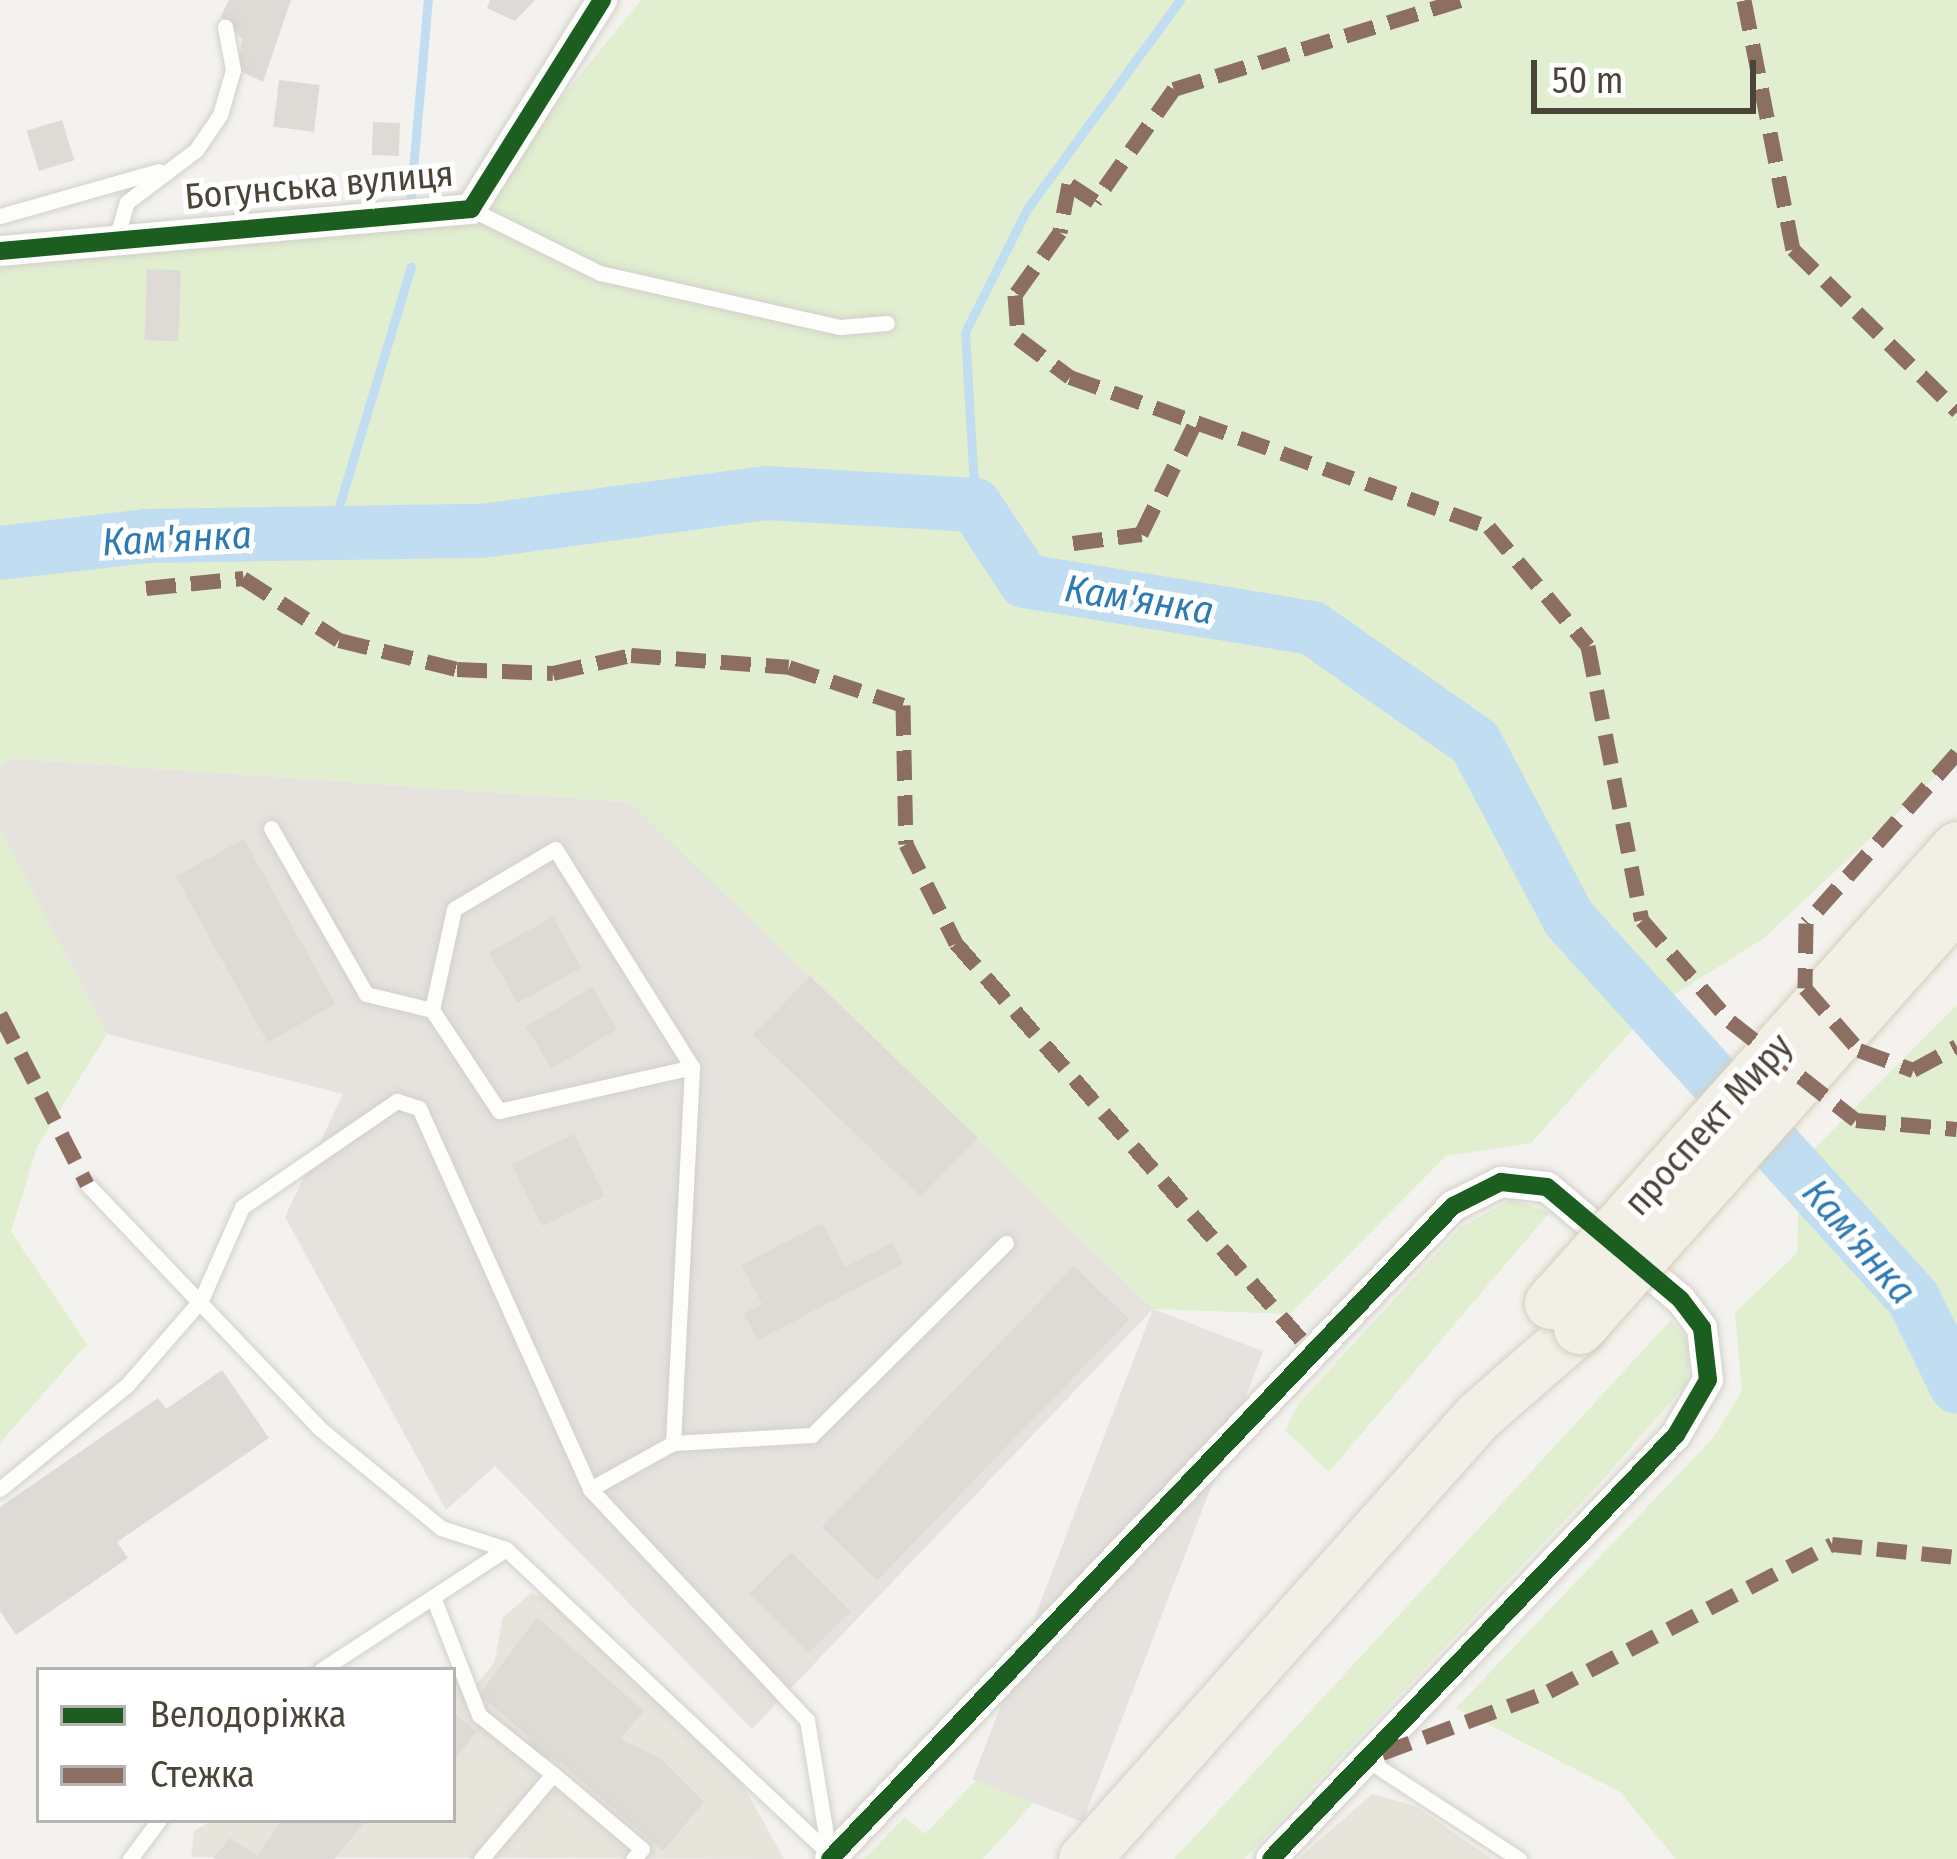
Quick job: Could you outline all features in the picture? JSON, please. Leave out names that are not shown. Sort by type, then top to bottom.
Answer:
[{"type":"main road","name":"проспект Миру","points":[[1084,1859],[1565,1316],[1957,847]]},
{"type":"main road","name":"проспект Миру","points":[[1565,1316],[1957,903]]},
{"type":"street","name":"Богунська вулиця","points":[[0,251],[117,236],[471,209],[602,0]]},
{"type":"street","points":[[829,1856],[1453,1206],[1522,1178],[1574,1204],[1681,1300],[1702,1328],[1708,1380],[1676,1435],[1271,1859]]},
{"type":"lane","points":[[117,236],[127,202],[162,170],[196,150],[220,115],[232,70],[225,27]]},
{"type":"lane","points":[[0,216],[162,170]]},
{"type":"lane","points":[[471,209],[600,273],[840,327],[887,323]]},
{"type":"lane","points":[[272,828],[366,994],[432,1010],[499,1111],[692,1067]]},
{"type":"lane","points":[[432,1010],[454,909],[555,848],[692,1067],[673,1443]]},
{"type":"lane","points":[[0,1489],[128,1385],[201,1300],[242,1207],[397,1101],[419,1108],[590,1489],[806,1720],[829,1856]]},
{"type":"lane","points":[[87,1184],[319,1428],[441,1528],[506,1549],[829,1856]]},
{"type":"lane","points":[[590,1489],[673,1443],[812,1435],[1006,1244]]},
{"type":"lane","points":[[326,1667],[506,1549]]},
{"type":"lane","points":[[433,1597],[479,1715],[642,1849],[633,1859]]},
{"type":"lane","points":[[1366,1759],[1519,1859]]},
{"type":"lane","points":[[481,1859],[553,1774]]},
{"type":"lane","points":[[130,1859],[157,1823]]},
{"type":"shaded area","points":[[9,758],[630,802],[1153,1309],[752,1729],[495,1466],[446,1510],[285,1217],[343,1094],[107,1034],[0,829],[0,769]]},
{"type":"shaded area","points":[[1153,1309],[1263,1351],[1083,1822],[972,1780]]},
{"type":"shaded area","points":[[531,1593],[560,1604],[732,1765],[784,1859],[191,1857],[194,1831],[208,1823],[456,1823],[456,1679],[472,1690],[494,1663],[503,1617]]},
{"type":"shaded area","points":[[1372,1794],[1415,1806],[1492,1859],[1298,1859]]},
{"type":"green space","points":[[641,0],[1957,0],[1957,757],[1764,938],[1650,1010],[1531,1143],[1446,1156],[1290,1314],[1153,1309],[630,802],[10,758],[0,769],[0,251],[471,209]]},
{"type":"green space","points":[[0,829],[107,1034],[37,1147],[11,1232],[87,1344],[0,1443]]},
{"type":"green space","points":[[1957,1005],[1957,1859],[1676,1859],[1620,1792],[1456,1708],[1714,1437],[1742,1391],[1735,1313],[1797,1253],[1800,1163]]},
{"type":"green space","points":[[1510,1200],[1550,1212],[1329,1472],[1285,1430],[1299,1403],[1460,1228]]},
{"type":"green space","points":[[1671,1320],[1689,1343],[1687,1383],[1598,1485],[1244,1859],[1174,1859]]},
{"type":"green space","points":[[1124,1682],[1134,1690],[983,1859],[864,1859],[905,1817],[925,1834],[1002,1753],[988,1738],[1023,1700],[1071,1742]]},
{"type":"building","points":[[229,0],[291,0],[263,82],[238,70],[242,39],[221,16]]},
{"type":"building","points":[[490,0],[535,0],[515,21],[487,8]]},
{"type":"building","points":[[279,80],[320,85],[314,132],[273,127]]},
{"type":"building","points":[[62,120],[74,160],[39,171],[27,131]]},
{"type":"building","points":[[373,122],[400,123],[399,156],[372,155]]},
{"type":"building","points":[[147,269],[181,270],[179,341],[145,340]]},
{"type":"building","points":[[244,839],[336,1004],[267,1042],[176,877]]},
{"type":"building","points":[[553,917],[581,968],[517,1003],[489,952]]},
{"type":"building","points":[[810,976],[978,1138],[921,1197],[753,1035]]},
{"type":"building","points":[[592,987],[617,1029],[551,1069],[526,1027]]},
{"type":"building","points":[[574,1134],[604,1196],[542,1226],[512,1164]]},
{"type":"building","points":[[822,1223],[845,1267],[892,1243],[903,1264],[758,1340],[744,1314],[762,1304],[742,1265]]},
{"type":"building","points":[[1074,1266],[1129,1319],[877,1581],[822,1527]]},
{"type":"building","points":[[222,1370],[269,1438],[117,1542],[128,1558],[16,1635],[0,1611],[0,1507],[158,1398],[166,1409]]},
{"type":"building","points":[[791,1552],[850,1611],[809,1653],[749,1594]]},
{"type":"building","points":[[537,1617],[644,1711],[620,1739],[660,1758],[704,1802],[663,1851],[561,1763],[531,1751],[527,1735],[479,1695]]},
{"type":"building","points":[[456,1714],[477,1732],[456,1757]]},
{"type":"building","points":[[280,1823],[364,1823],[334,1859],[213,1859],[230,1838],[257,1856]]},
{"type":"waterway","points":[[410,204],[428,0]]},
{"type":"waterway","points":[[975,505],[965,332],[1027,209],[1180,0]]},
{"type":"waterway","points":[[331,533],[411,267]]},
{"type":"waterway","name":"Кам'янка","points":[[0,553],[147,536],[482,531],[766,493],[975,505],[1025,581],[1312,628],[1475,742],[1569,919],[1913,1298],[1957,1387]]},
{"type":"marked path","points":[[1460,0],[1174,89],[1095,201],[1069,184],[1060,232],[1015,295],[1018,338],[1070,377],[1489,527],[1588,646],[1642,920],[1730,1021],[1856,1120],[1957,1129]]},
{"type":"marked path","points":[[1744,0],[1793,249],[1957,411]]},
{"type":"marked path","points":[[1073,543],[1141,534],[1196,421]]},
{"type":"marked path","points":[[146,588],[243,578],[339,640],[457,669],[553,673],[631,655],[789,667],[903,705],[906,844],[956,943],[1314,1354]]},
{"type":"marked path","points":[[1957,753],[1806,923],[1805,988],[1859,1050],[1913,1070],[1957,1046]]},
{"type":"marked path","points":[[0,1014],[87,1184]]},
{"type":"marked path","points":[[1382,1753],[1549,1691],[1832,1544],[1957,1557]]},
{"type":"cycle path","points":[[0,251],[471,209],[602,0]]},
{"type":"cycle path","points":[[830,1859],[1453,1206],[1501,1182],[1547,1187],[1681,1300],[1702,1328],[1708,1380],[1676,1435],[1271,1859]]}]
